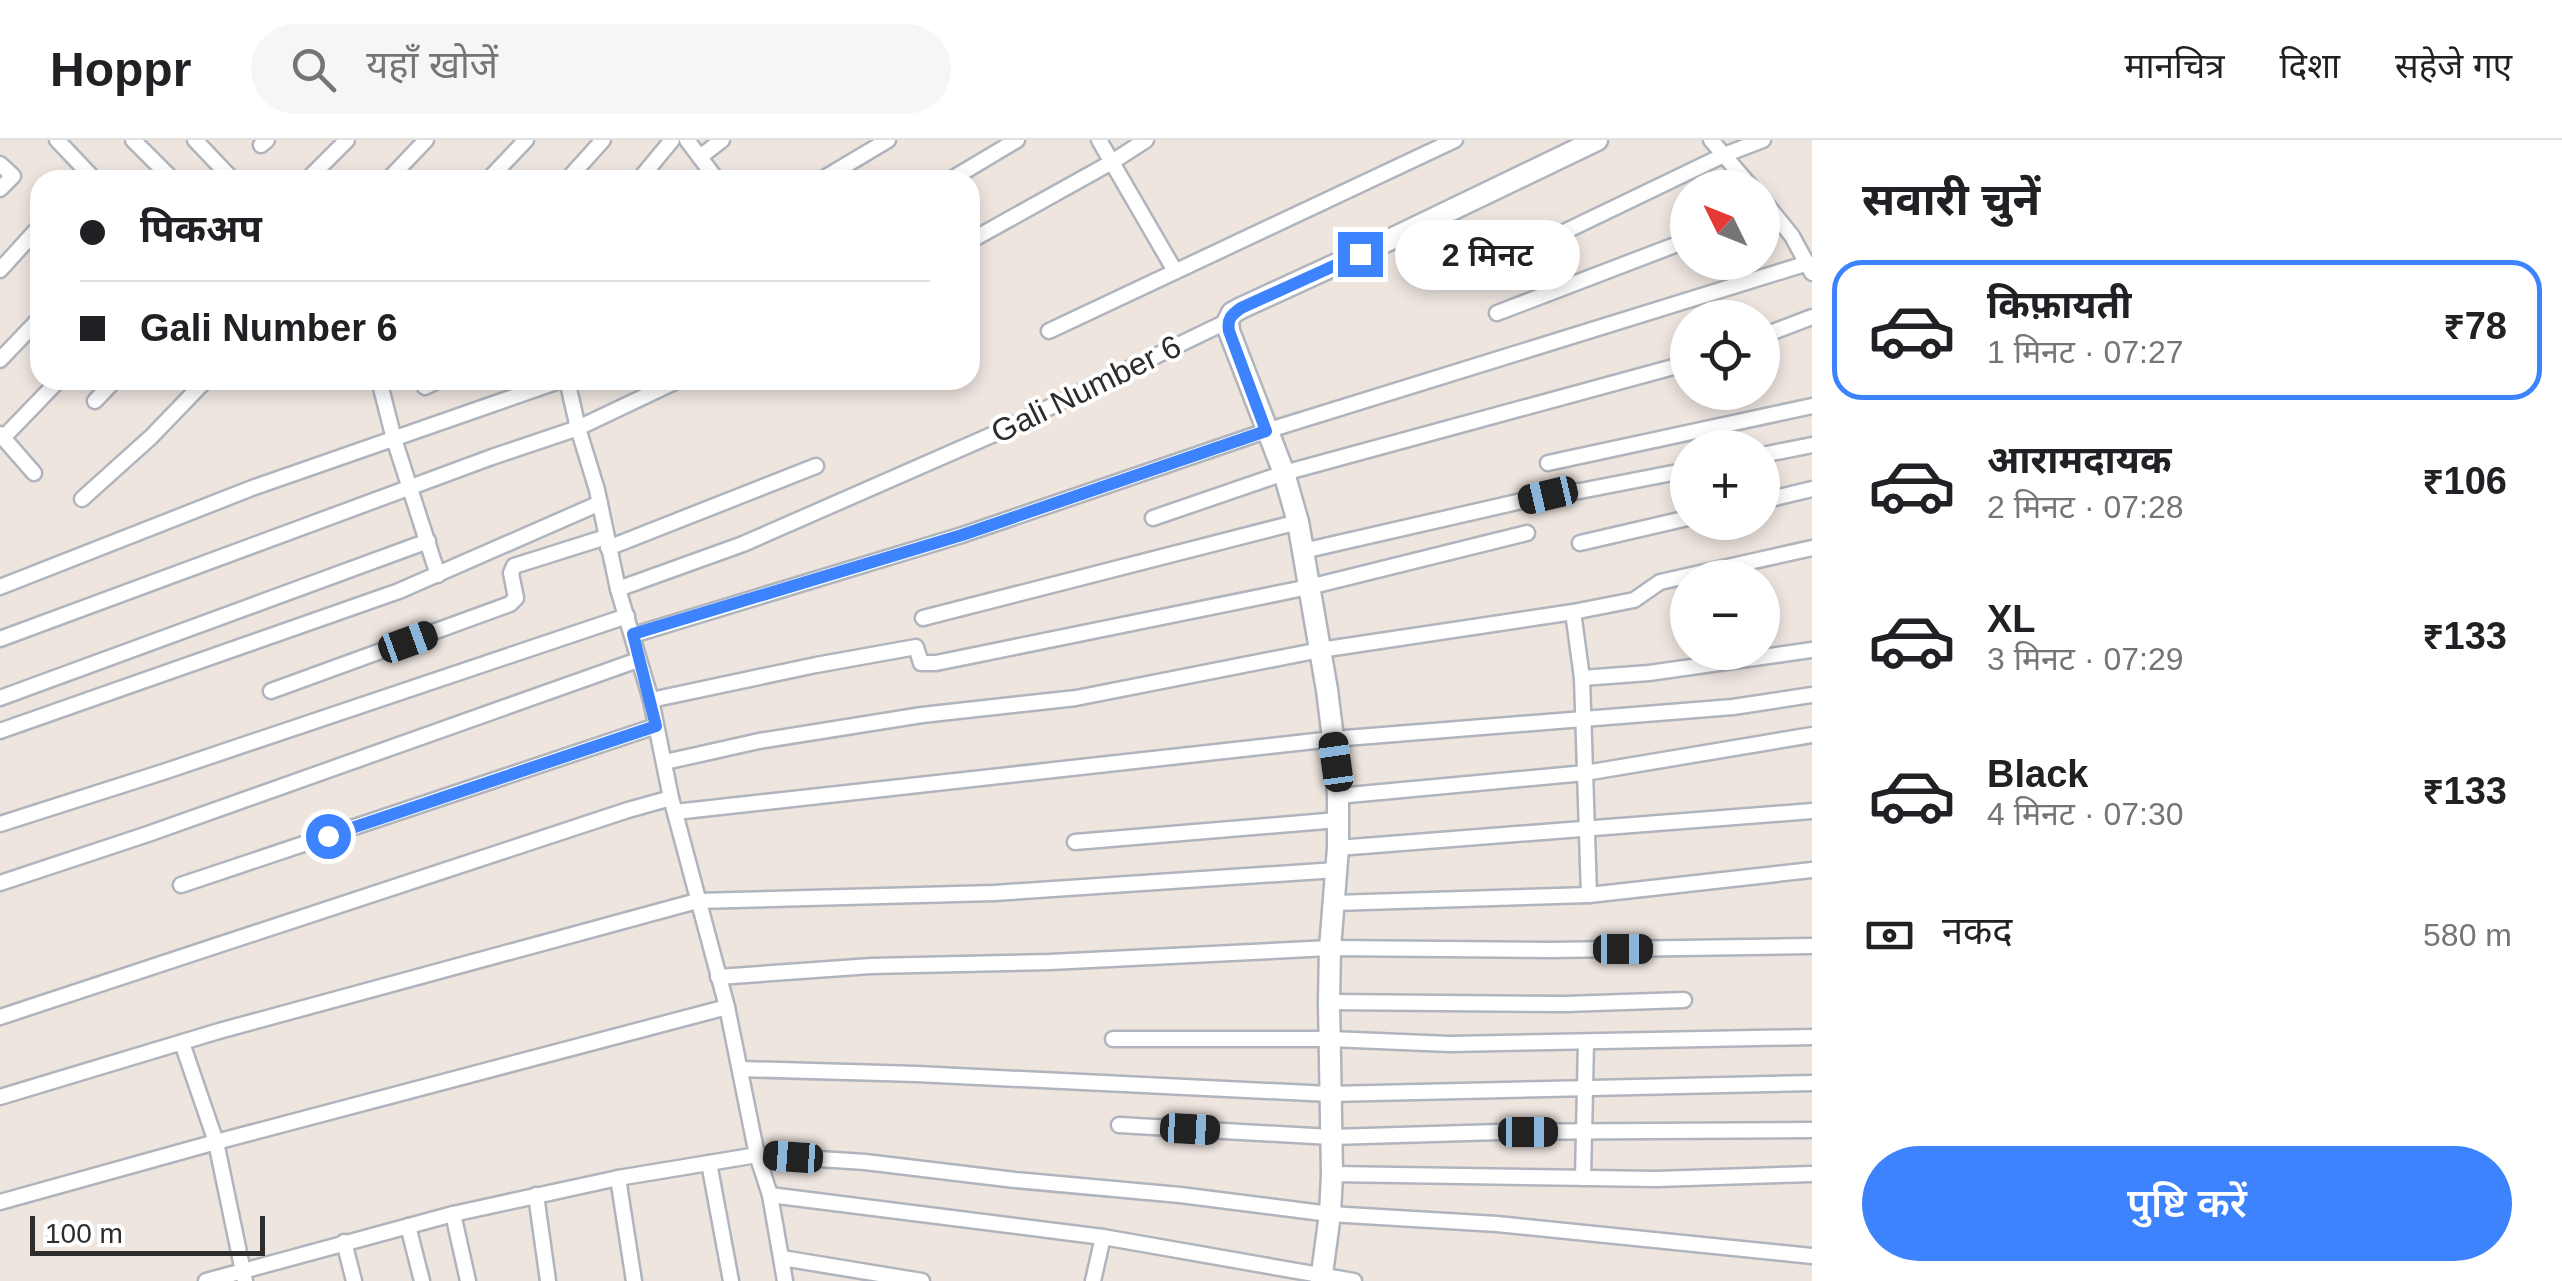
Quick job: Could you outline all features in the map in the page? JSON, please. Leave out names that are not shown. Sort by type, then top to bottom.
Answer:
[{"type":"street","points":[[57,140],[81,170]]},
{"type":"street","points":[[133,140],[162,170]]},
{"type":"street","points":[[195,140],[224,170]]},
{"type":"street","points":[[316,170],[348,140]]},
{"type":"street","points":[[398,170],[426,140]]},
{"type":"street","points":[[498,170],[526,140]]},
{"type":"street","points":[[576,170],[602,140]]},
{"type":"street","points":[[646,170],[672,140]]},
{"type":"street","points":[[687,140],[710,170]]},
{"type":"street","points":[[700,156],[722,140]]},
{"type":"street","points":[[838,170],[888,140]]},
{"type":"street","points":[[966,170],[1016,140]]},
{"type":"street","points":[[1099,140],[1175,272]]},
{"type":"street","points":[[980,235],[1146,140]]},
{"type":"street","points":[[1049,331],[1454,140]]},
{"type":"street","name":"Gali Number 6","points":[[618,589],[743,544],[994,434],[1228,321],[1241,308],[1597,140]]},
{"type":"street","points":[[1712,140],[1736,170]]},
{"type":"street","points":[[1489,268],[1763,140]]},
{"type":"street","points":[[0,164],[13,176],[0,189]]},
{"type":"street","points":[[633,634],[962,535],[1266,431],[1810,268],[1780,227]]},
{"type":"street","points":[[0,270],[30,237]]},
{"type":"street","points":[[1497,313],[1670,247]]},
{"type":"street","points":[[1780,329],[1812,317]]},
{"type":"street","points":[[1228,321],[1298,522],[1320,650],[1338,796],[1329,1002],[1332,1174],[1321,1278]]},
{"type":"street","points":[[0,360],[30,328]]},
{"type":"street","points":[[1153,518],[1284,473],[1670,367]]},
{"type":"street","points":[[34,474],[2,436],[49,390]]},
{"type":"street","points":[[96,400],[106,390]]},
{"type":"street","points":[[82,499],[196,390]]},
{"type":"street","points":[[382,390],[438,574]]},
{"type":"street","points":[[0,587],[252,488],[535,390]]},
{"type":"street","points":[[567,390],[600,503],[618,589],[651,700],[673,805],[727,1007],[757,1155],[770,1195],[785,1281]]},
{"type":"street","points":[[0,639],[578,428],[658,390]]},
{"type":"street","points":[[1548,463],[1812,406]]},
{"type":"street","points":[[1780,451],[1812,445]]},
{"type":"street","points":[[271,691],[510,604],[516,598],[511,573],[514,566],[607,542],[816,466]]},
{"type":"street","points":[[1303,551],[1548,495],[1670,474]]},
{"type":"street","points":[[1780,497],[1812,490]]},
{"type":"street","points":[[0,731],[381,598],[600,503]]},
{"type":"street","points":[[922,618],[1298,522]]},
{"type":"street","points":[[1580,543],[1670,522]]},
{"type":"street","points":[[651,700],[916,647],[921,663],[936,663],[1309,587],[1527,533]]},
{"type":"street","points":[[0,698],[428,541]]},
{"type":"street","points":[[665,762],[759,741],[922,715],[1076,698],[1320,650],[1573,612],[1634,600],[1660,582],[1812,548]]},
{"type":"street","points":[[1573,612],[1582,678],[1589,895]]},
{"type":"street","points":[[0,824],[627,616]]},
{"type":"street","points":[[1582,678],[1649,673],[1812,650]]},
{"type":"street","points":[[0,883],[638,660]]},
{"type":"street","points":[[0,1017],[628,810],[1332,738],[1732,707],[1812,695]]},
{"type":"street","points":[[182,885],[656,726]]},
{"type":"street","points":[[1338,796],[1585,773],[1812,735]]},
{"type":"street","points":[[1338,848],[1812,811]]},
{"type":"street","points":[[1074,842],[1338,820]]},
{"type":"street","points":[[0,1097],[698,900],[994,893],[1336,870]]},
{"type":"street","points":[[1334,903],[1589,895],[1812,870]]},
{"type":"street","points":[[718,976],[1330,948],[1812,946]]},
{"type":"street","points":[[1329,1002],[1565,1004],[1684,1000]]},
{"type":"street","points":[[0,1202],[727,1007]]},
{"type":"street","points":[[1113,1039],[1330,1039],[1450,1044],[1812,1038]]},
{"type":"street","points":[[1583,1178],[1586,1042]]},
{"type":"street","points":[[182,1043],[216,1142],[244,1276]]},
{"type":"street","points":[[740,1069],[955,1075],[1330,1094],[1812,1083]]},
{"type":"street","points":[[1119,1125],[1331,1137],[1812,1130]]},
{"type":"street","points":[[206,1281],[244,1276],[344,1242],[536,1195],[757,1155],[866,1162],[1330,1214],[1497,1224],[1812,1256]]},
{"type":"street","points":[[708,1162],[730,1281]]},
{"type":"street","points":[[1332,1174],[1656,1179],[1812,1174]]},
{"type":"street","points":[[618,1178],[634,1281]]},
{"type":"street","points":[[536,1195],[548,1281]]},
{"type":"street","points":[[770,1195],[1103,1237],[1354,1281]]},
{"type":"street","points":[[453,1214],[468,1281]]},
{"type":"street","points":[[408,1226],[422,1281]]},
{"type":"street","points":[[1093,1281],[1103,1237]]},
{"type":"street","points":[[344,1242],[354,1281]]},
{"type":"street","points":[[782,1258],[922,1281]]},
{"type":"route","points":[[328,836],[656,726],[633,634],[962,535],[1266,431],[1228,321],[1241,308],[1360,254]]}]
